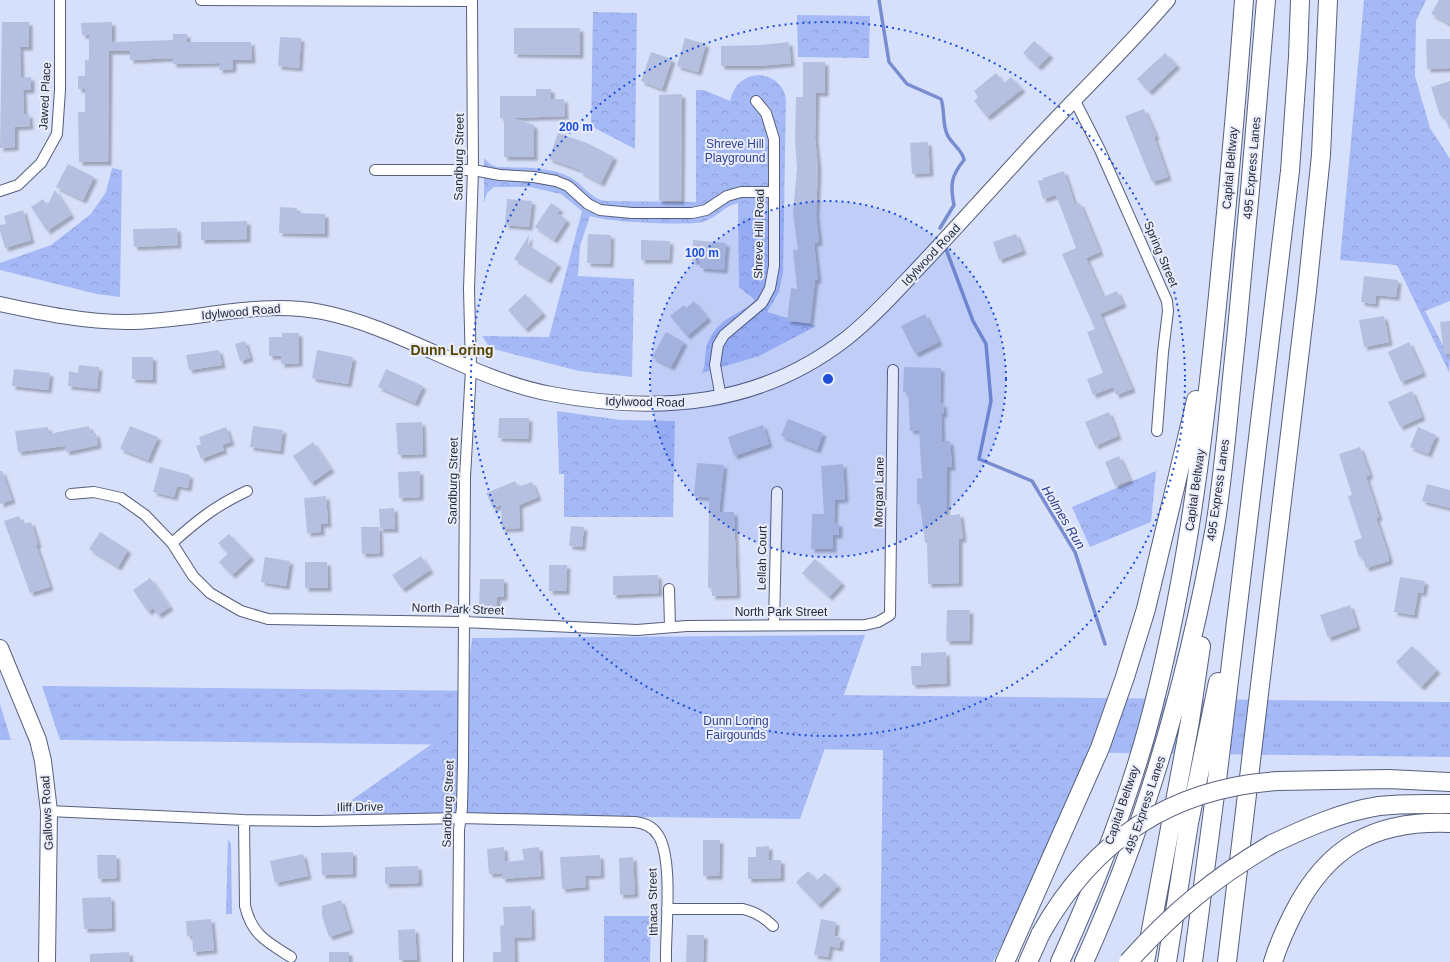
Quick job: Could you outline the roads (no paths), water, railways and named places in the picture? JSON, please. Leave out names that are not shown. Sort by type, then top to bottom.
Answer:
[{"type":"highway","name":"Capital Beltway","points":[[1060,962],[1088,900],[1125,800],[1147,732],[1164,663],[1183,573],[1195,490],[1218,298],[1244,0]]},
{"type":"highway","name":"495 Express Lanes","points":[[1084,962],[1103,920],[1125,864],[1160,764],[1190,647],[1215,526],[1224,462],[1252,170],[1266,0]]},
{"type":"highway","points":[[1193,962],[1218,772],[1242,561],[1290,171],[1298,58],[1300,0]]},
{"type":"highway","points":[[1227,962],[1308,284],[1321,155],[1328,0]]},
{"type":"highway","points":[[1005,962],[1100,748],[1144,617],[1184,457],[1218,298]]},
{"type":"highway","points":[[1145,962],[1190,722],[1215,526]]},
{"type":"highway","points":[[1167,962],[1189,823],[1242,561]]},
{"type":"highway","points":[[1028,962],[1041,933],[1066,893],[1082,874],[1118,838],[1161,810],[1206,793],[1254,782],[1278,780],[1388,779],[1450,782]]},
{"type":"highway","points":[[1128,962],[1171,917],[1204,889],[1235,866],[1272,844],[1312,826],[1352,812],[1380,806],[1450,804]]},
{"type":"highway","points":[[1273,962],[1280,940],[1299,902],[1321,870],[1345,847],[1368,835],[1388,828],[1433,822],[1450,823]]},
{"type":"main road","name":"Idylwood Road","points":[[1,304],[61,317],[128,322],[265,308],[293,308],[320,312],[378,328],[471,369],[526,389],[587,400],[653,405],[688,403],[747,392],[792,374],[824,355],[848,337],[910,276],[1074,98],[1168,0]]},
{"type":"main road","name":"Gallows Road","points":[[0,648],[38,740],[44,768],[49,811],[47,962]]},
{"type":"street","name":"Jawed Place","points":[[0,191],[18,185],[41,163],[57,134],[60,90],[60,0]]},
{"type":"street","points":[[201,0],[472,1]]},
{"type":"street","name":"Sandburg Street","points":[[458,962],[460,818],[462,808],[465,477],[471,369],[469,289],[473,170],[472,1]]},
{"type":"street","name":"Spring Street","points":[[1074,98],[1104,157],[1167,301],[1168,311],[1162,352],[1157,431]]},
{"type":"street","name":"Shreve Hill Road","points":[[720,398],[715,365],[718,345],[724,336],[762,303],[770,288],[774,266],[773,132],[766,113],[756,101]]},
{"type":"street","points":[[375,170],[473,170],[489,174],[534,177],[556,181],[568,186],[588,204],[600,210],[632,213],[692,213],[706,210],[727,196],[741,192],[773,192]]},
{"type":"street","name":"Morgan Lane","points":[[890,615],[893,370]]},
{"type":"street","points":[[172,543],[201,517],[225,501],[247,491]]},
{"type":"street","name":"North Park Street","points":[[71,494],[94,492],[121,498],[145,515],[172,543],[193,576],[210,592],[241,611],[268,619],[464,622],[637,630],[670,627],[774,624],[865,625],[878,622],[890,615]]},
{"type":"street","name":"Lellah Court","points":[[774,624],[777,492]]},
{"type":"street","points":[[669,589],[670,627]]},
{"type":"street","name":"Iliff Drive","points":[[49,811],[244,820],[317,821],[460,818],[635,822],[652,828],[658,834],[662,842]]},
{"type":"street","points":[[244,820],[244,906],[247,918],[263,939],[292,957]]},
{"type":"street","name":"Ithaca Street","points":[[662,842],[666,865],[666,962]]},
{"type":"street","points":[[667,909],[743,909],[755,912],[766,919],[773,926]]},
{"type":"waterway","name":"Holmes Run","points":[[879,0],[889,62],[907,84],[941,99],[947,134],[963,156],[964,160],[956,171],[952,186],[954,205],[940,228]]},
{"type":"waterway","name":"Holmes Run","points":[[946,249],[973,321],[986,344],[991,401],[979,459],[1032,481],[1075,552],[1105,644]]},
{"type":"district","name":"Dunn Loring","points":[[452,350]]},
{"type":"park label","name":"Shreve Hill Playground","points":[[735,151]]},
{"type":"park label","name":"Dunn Loring Fairgounds","points":[[736,728]]}]
